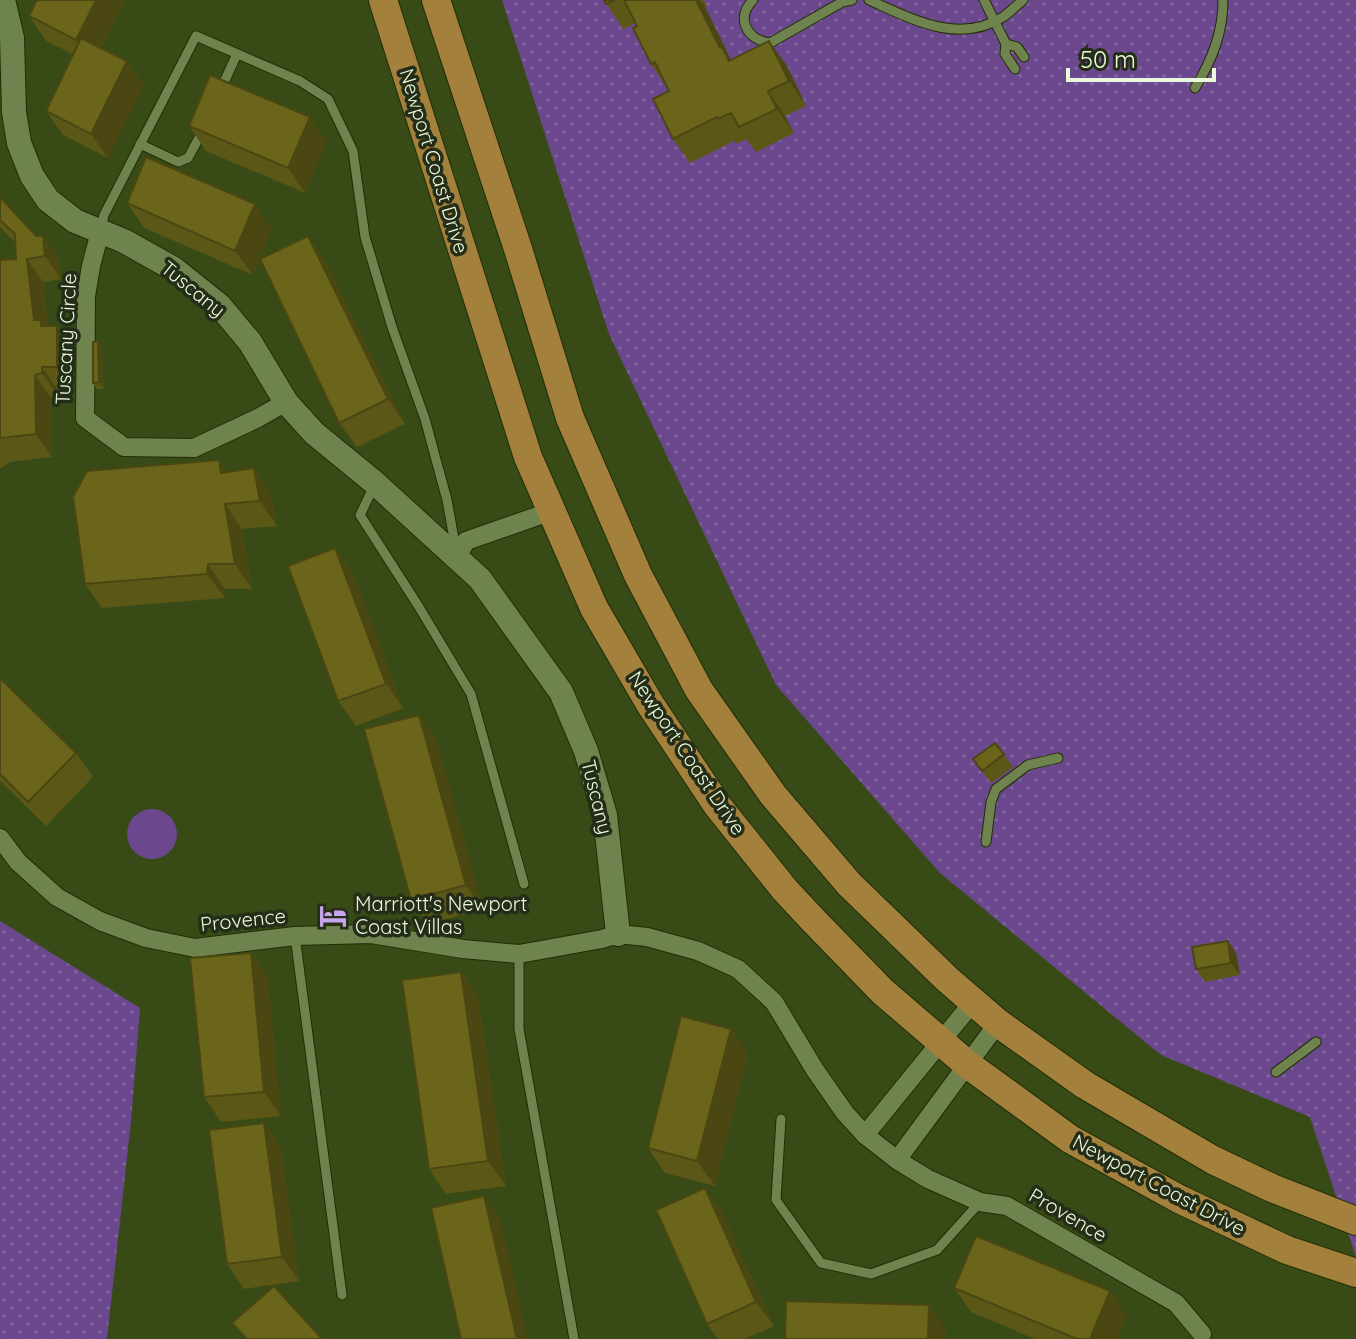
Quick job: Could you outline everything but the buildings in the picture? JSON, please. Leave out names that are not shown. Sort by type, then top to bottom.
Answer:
[{"type":"main road","name":"Newport Coast Drive","points":[[383,0],[528,457],[594,608],[650,704],[717,805],[795,900],[883,992],[967,1064],[1070,1139],[1179,1199],[1287,1250],[1356,1273]]},
{"type":"main road","points":[[436,0],[570,418],[638,575],[699,690],[773,795],[849,884],[947,979],[998,1023],[1085,1085],[1213,1160],[1272,1188],[1356,1221]]},
{"type":"street","name":"Tuscany","points":[[3,0],[12,38],[14,112],[19,143],[32,176],[48,200],[75,221],[124,241],[174,269],[219,305],[250,342],[286,402],[314,433],[375,483],[480,579],[561,692],[586,751],[605,815],[618,934]]},
{"type":"street","name":"Tuscany Circle","points":[[100,232],[86,296],[85,418],[124,447],[194,448],[286,402]]},
{"type":"street","points":[[457,557],[466,541],[552,511]]},
{"type":"street","name":"Provence","points":[[0,838],[18,862],[57,897],[100,921],[146,938],[195,948],[295,936],[371,934],[463,949],[519,954],[618,934],[647,937],[698,951],[738,969],[774,1002],[845,1113],[865,1135],[897,1160],[928,1179],[980,1202],[1007,1206],[1176,1303],[1202,1334]]},
{"type":"street","points":[[865,1135],[973,1002]]},
{"type":"street","points":[[897,1160],[998,1023]]},
{"type":"lane","points":[[753,0],[746,6],[744,17],[748,31],[758,41],[770,43],[842,2],[852,0]]},
{"type":"lane","points":[[869,0],[927,25],[958,30],[1003,17],[1023,0]]},
{"type":"lane","points":[[984,0],[1006,44],[1005,54],[1015,69]]},
{"type":"lane","points":[[1195,88],[1219,40],[1223,0]]},
{"type":"lane","points":[[100,232],[104,215],[196,36],[300,81],[328,99],[353,151],[365,237],[392,327],[425,419],[447,500],[457,557]]},
{"type":"lane","points":[[1006,44],[1017,47],[1024,57]]},
{"type":"lane","points":[[218,96],[237,54]]},
{"type":"lane","points":[[140,144],[178,162],[188,158],[205,125]]},
{"type":"lane","points":[[375,483],[360,515],[471,694],[524,884]]},
{"type":"lane","points":[[986,842],[991,802],[996,789],[1028,765],[1058,758]]},
{"type":"lane","points":[[295,936],[342,1295]]},
{"type":"lane","points":[[519,954],[519,1029],[574,1339]]},
{"type":"lane","points":[[1276,1072],[1316,1042]]},
{"type":"lane","points":[[781,1119],[776,1200],[821,1263],[871,1274],[937,1250],[980,1202]]},
{"type":"shaded area","points":[[502,0],[1356,0],[1356,1257],[1310,1117],[1161,1055],[940,873],[776,685],[609,334]]},
{"type":"shaded area","points":[[152,809],[170,816],[177,834],[170,852],[152,859],[134,852],[127,834],[134,816]]},
{"type":"shaded area","points":[[0,921],[140,1008],[107,1339],[0,1339]]},
{"type":"place","name":"Marriott's Newport Coast Villas","points":[[333,916]]}]
